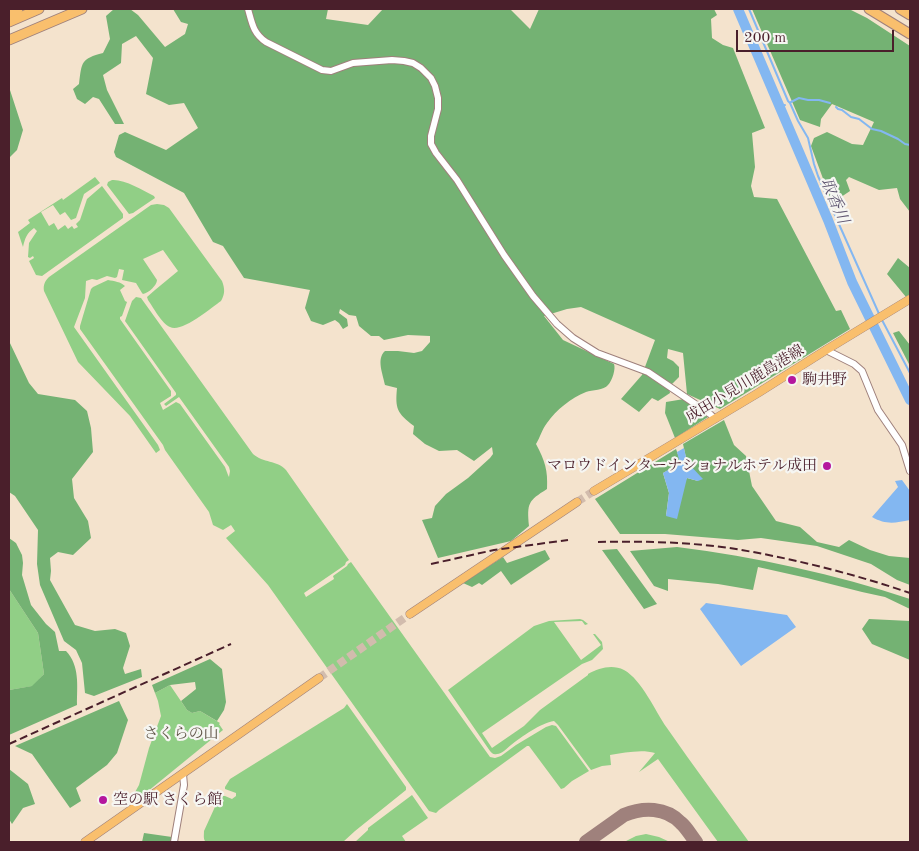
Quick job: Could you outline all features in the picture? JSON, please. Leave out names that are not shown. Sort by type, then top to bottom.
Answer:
[{"type":"highway","points":[[9,13],[18,9]]},
{"type":"highway","points":[[9,22],[39,9]]},
{"type":"highway","points":[[9,40],[82,9]]},
{"type":"highway","points":[[869,9],[910,34]]},
{"type":"highway","points":[[900,9],[910,15]]},
{"type":"main road","name":"成田小見川鹿島港線","points":[[594,491],[910,299]]},
{"type":"main road","points":[[410,614],[577,502]]},
{"type":"main road","points":[[87,842],[319,678]]},
{"type":"street","points":[[248,9],[254,30],[260,38],[322,70],[331,71],[353,63],[392,60],[413,63],[421,68],[431,78],[438,98],[438,109],[431,136],[431,144],[458,180],[504,255],[533,296],[557,324],[573,338],[597,354],[648,372],[715,419]]},
{"type":"street","points":[[826,350],[854,364],[862,371],[878,410],[902,444],[910,471]]},
{"type":"street","points":[[174,842],[184,785],[183,774]]},
{"type":"green space","points":[[114,9],[130,9],[138,15],[165,47],[185,34],[188,24],[181,22],[173,9],[328,9],[326,19],[368,25],[383,9],[510,9],[530,29],[539,9],[714,9],[717,15],[711,19],[712,38],[723,45],[733,48],[765,128],[752,133],[755,167],[751,186],[754,197],[777,199],[836,311],[841,310],[850,329],[720,409],[687,394],[683,353],[668,349],[667,358],[679,367],[679,377],[669,387],[670,393],[658,401],[652,398],[639,412],[621,399],[642,375],[655,340],[581,307],[544,316],[563,340],[614,364],[612,378],[606,387],[586,392],[569,401],[559,409],[544,428],[536,444],[545,466],[547,489],[530,503],[528,512],[529,526],[511,541],[438,558],[422,520],[432,518],[435,506],[446,494],[468,478],[493,454],[492,447],[474,461],[457,450],[439,451],[425,444],[413,434],[414,426],[398,410],[396,401],[397,388],[385,385],[381,362],[382,354],[385,351],[414,353],[422,351],[430,342],[430,336],[408,335],[384,340],[379,336],[371,336],[359,326],[356,316],[349,315],[340,309],[339,313],[347,319],[348,326],[343,329],[335,320],[323,325],[311,321],[305,308],[310,290],[244,278],[223,246],[213,242],[184,193],[116,157],[114,152],[119,135],[125,132],[166,150],[198,128],[184,103],[169,105],[146,94],[153,58],[136,36],[122,44],[121,63],[103,75],[107,90],[124,124],[115,124],[99,99],[93,97],[85,104],[77,99],[73,89],[79,84],[82,66],[90,57],[103,53],[110,39],[106,16]]},
{"type":"green space","points":[[752,9],[849,9],[867,18],[910,46],[910,212],[900,199],[897,188],[879,190],[849,177],[846,180],[850,191],[832,203],[811,146],[814,138],[827,132],[852,144],[863,145],[874,122],[832,104],[821,119],[820,127],[800,120]]},
{"type":"green space","points":[[9,87],[23,130],[17,150],[9,158]]},
{"type":"green space","points":[[95,177],[100,183],[84,194],[76,218],[71,220],[65,212],[60,215],[53,205],[41,212],[49,226],[54,223],[58,230],[65,225],[68,229],[72,226],[74,229],[78,227],[76,224],[80,220],[87,199],[102,186],[123,214],[123,218],[42,276],[36,275],[29,261],[34,258],[33,256],[28,257],[29,243],[37,231],[34,228],[30,232],[23,247],[18,232],[30,223],[28,220],[62,198],[63,200]]},
{"type":"green space","points":[[112,180],[133,185],[155,198],[129,214],[107,185]]},
{"type":"green space","points":[[157,204],[169,208],[222,281],[224,291],[221,301],[189,323],[175,328],[167,325],[158,315],[147,297],[178,271],[163,250],[143,259],[157,282],[150,290],[143,294],[136,283],[122,280],[124,270],[119,269],[115,278],[107,276],[97,280],[86,281],[85,298],[74,327],[158,445],[160,450],[156,453],[130,416],[78,362],[44,289],[46,280],[49,277],[151,205]]},
{"type":"green space","points":[[898,258],[910,268],[910,294],[906,297],[887,274]]},
{"type":"green space","points":[[108,280],[125,286],[120,290],[127,302],[120,319],[171,391],[171,396],[160,403],[163,410],[176,402],[180,404],[225,467],[229,477],[229,467],[179,397],[166,406],[164,404],[176,393],[125,321],[132,301],[136,297],[141,298],[253,454],[286,470],[349,560],[345,565],[304,593],[306,597],[334,579],[333,576],[351,562],[490,757],[501,756],[516,745],[552,725],[556,726],[589,771],[561,789],[529,746],[527,746],[436,813],[429,811],[268,585],[226,538],[235,531],[231,525],[223,530],[213,525],[209,512],[80,329],[91,289]]},
{"type":"green space","points":[[899,331],[910,345],[910,366],[893,333]]},
{"type":"green space","points":[[9,341],[29,383],[38,394],[75,400],[87,411],[93,452],[72,479],[74,498],[88,521],[91,538],[73,555],[58,552],[50,558],[50,580],[75,625],[95,631],[115,629],[126,633],[130,646],[123,668],[125,674],[141,669],[142,677],[94,696],[85,693],[82,663],[76,650],[64,641],[40,585],[37,564],[38,530],[15,496],[9,492]]},
{"type":"green space","points":[[684,399],[708,417],[675,438],[665,413],[666,402]]},
{"type":"green space","points":[[724,420],[734,445],[746,456],[752,486],[776,521],[800,527],[817,542],[839,547],[849,540],[889,556],[910,558],[910,585],[897,580],[871,564],[817,546],[761,538],[738,540],[665,534],[620,534],[595,499],[676,449],[681,463],[663,473],[669,493],[666,516],[687,478],[698,481],[687,462],[683,444]]},
{"type":"green space","points":[[9,538],[16,543],[22,555],[22,575],[31,605],[55,632],[59,651],[66,651],[74,663],[77,676],[77,705],[9,735],[9,690],[32,686],[44,674],[38,633],[9,589]]},
{"type":"green space","points":[[677,547],[766,561],[824,574],[910,599],[910,609],[885,597],[758,567],[753,590],[668,579],[668,591],[654,586],[630,551]]},
{"type":"green space","points":[[617,549],[657,604],[644,609],[602,550]]},
{"type":"green space","points":[[545,550],[550,559],[511,585],[501,571],[482,585],[479,583],[472,587],[463,583],[503,557],[507,563]]},
{"type":"green space","points":[[9,589],[38,633],[44,674],[33,686],[9,690]]},
{"type":"green space","points":[[580,619],[588,624],[585,625],[582,621],[554,622],[581,660],[601,645],[593,634],[602,642],[603,649],[592,660],[582,664],[482,733],[492,748],[524,726],[540,710],[588,674],[606,668],[619,668],[637,681],[667,728],[749,842],[718,842],[658,759],[639,772],[655,753],[638,751],[610,755],[611,765],[591,770],[554,721],[543,724],[531,731],[501,753],[493,754],[490,751],[448,690],[534,626],[549,621]]},
{"type":"green space","points":[[869,619],[910,621],[910,660],[872,644],[862,629]]},
{"type":"green space","points":[[210,659],[222,669],[226,702],[224,710],[217,721],[200,711],[192,713],[187,710],[181,701],[196,689],[195,682],[170,685],[155,693],[152,685]]},
{"type":"green space","name":"さくらの山","points":[[170,685],[187,710],[192,713],[200,711],[220,723],[223,730],[142,796],[140,795],[129,803],[139,785],[149,748],[161,716],[155,693]]},
{"type":"green space","points":[[119,701],[128,720],[117,753],[107,765],[76,788],[81,801],[70,808],[32,754],[15,746]]},
{"type":"green space","points":[[347,704],[406,787],[406,790],[343,842],[205,841],[204,831],[219,798],[225,796],[232,799],[236,796],[236,793],[225,789],[230,779],[344,708]]},
{"type":"green space","points":[[9,769],[28,784],[35,804],[23,808],[12,824],[9,819]]},
{"type":"green space","points":[[412,795],[428,818],[402,836],[406,842],[355,842],[368,828]]},
{"type":"green space","points":[[144,833],[172,837],[171,842],[142,842]]},
{"type":"green space","points":[[646,834],[670,842],[624,842],[636,836]]},
{"type":"water","points":[[684,448],[687,462],[703,479],[698,481],[687,478],[677,519],[666,516],[669,493],[663,473],[680,463],[677,452]]},
{"type":"water","points":[[902,480],[910,491],[910,520],[891,523],[872,517],[898,487],[895,481]]},
{"type":"water","points":[[706,603],[787,615],[796,627],[741,666],[700,609]]},
{"type":"waterway","name":"取香川","points":[[738,9],[828,220],[852,282],[910,400]]},
{"type":"waterway","points":[[749,9],[788,101],[808,138],[818,176],[880,316]]},
{"type":"waterway","points":[[791,102],[799,98],[830,103]]},
{"type":"waterway","name":"取香川","points":[[780,107],[785,105]]},
{"type":"waterway","points":[[836,107],[851,117],[859,119],[872,129],[881,131],[910,145]]},
{"type":"waterway","points":[[882,320],[910,373]]},
{"type":"taxiway","points":[[586,842],[624,815],[646,810],[661,811],[675,818],[685,827],[696,842]]},
{"type":"tunnel","points":[[577,502],[594,491]]},
{"type":"tunnel","points":[[319,678],[410,614]]},
{"type":"railway","points":[[431,564],[494,550],[568,540]]},
{"type":"railway","points":[[598,542],[667,542],[736,549],[824,568],[910,593]]},
{"type":"railway","points":[[9,744],[231,644]]},
{"type":"place","name":"駒井野","points":[[792,380]]},
{"type":"place","name":"マロウドインターナショナルホテル成田","points":[[827,466]]},
{"type":"place","name":"空の駅 さくら館","points":[[103,800]]}]
